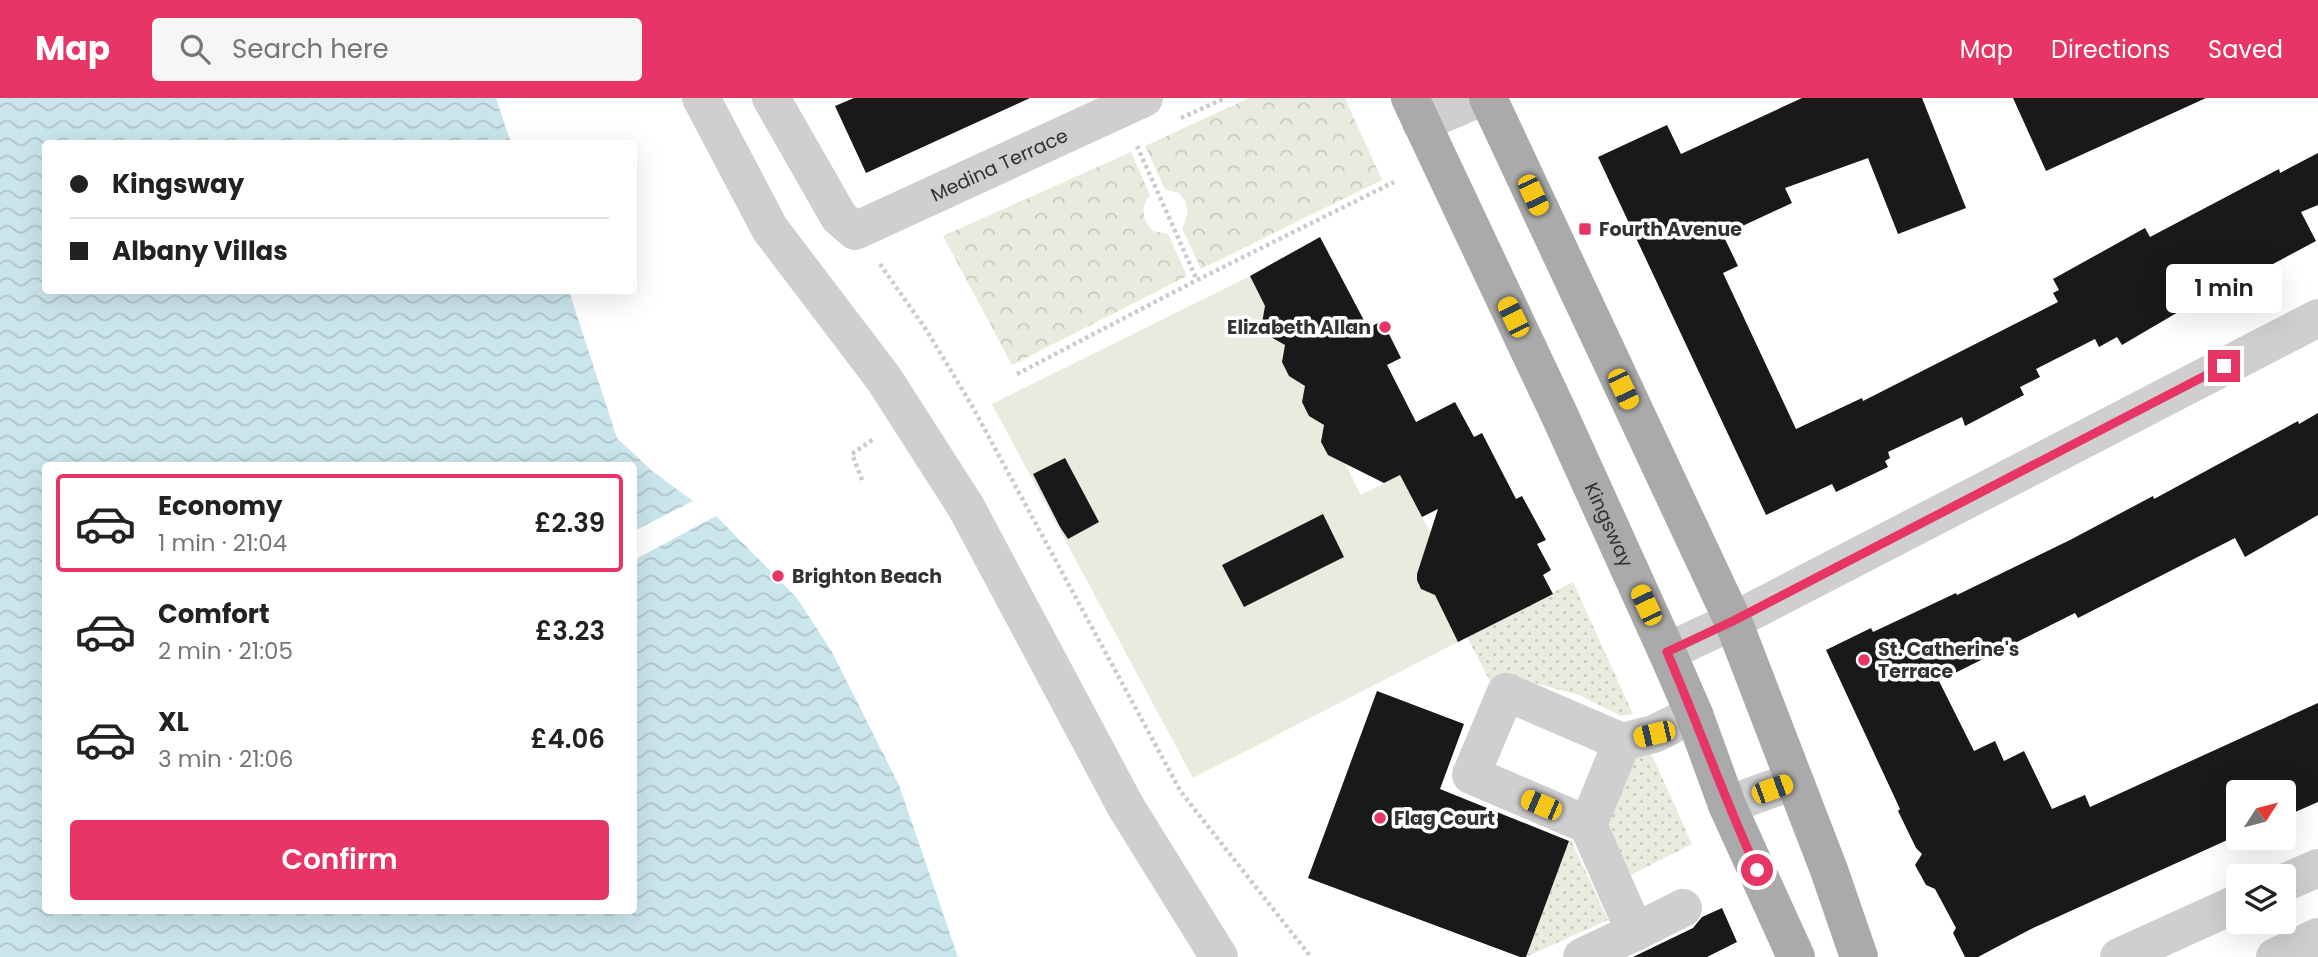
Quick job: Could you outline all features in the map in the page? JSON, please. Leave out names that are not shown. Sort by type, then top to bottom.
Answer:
[{"type":"main road","points":[[1488,98],[1733,621],[1829,870],[1859,957]]},
{"type":"main road","name":"Kingsway","points":[[1416,111],[1554,402],[1667,652],[1694,714],[1727,805],[1796,957]]},
{"type":"street","points":[[701,98],[770,229],[884,379],[966,507],[1126,807],[1219,957]]},
{"type":"street","points":[[771,98],[839,217],[855,231]]},
{"type":"street","name":"Medina Terrace","points":[[855,231],[1144,98]]},
{"type":"street","points":[[1416,111],[1480,98]]},
{"type":"street","points":[[1667,652],[1733,621],[2318,318]]},
{"type":"street","points":[[1635,932],[1588,825],[1471,775],[1506,692],[1622,742],[1654,734],[1694,714]]},
{"type":"street","points":[[1588,825],[1622,742]]},
{"type":"street","points":[[1727,805],[1794,781]]},
{"type":"street","points":[[2296,878],[2318,868]]},
{"type":"street","points":[[1582,957],[1683,908]]},
{"type":"street","points":[[2119,957],[2226,908]]},
{"type":"street","points":[[2275,957],[2318,937]]},
{"type":"path","points":[[1180,119],[1224,98]]},
{"type":"path","points":[[1135,140],[1197,279]]},
{"type":"path","points":[[1017,374],[1197,279],[1394,182]]},
{"type":"path","points":[[855,231],[906,298],[971,404],[1181,792],[1311,957]]},
{"type":"path","points":[[857,465],[862,480]]},
{"type":"green space","points":[[1249,98],[1345,98],[1382,180],[1201,269],[1182,228],[1187,214],[1185,201],[1179,193],[1165,189],[1145,146]]},
{"type":"green space","points":[[1131,152],[1150,195],[1144,208],[1146,222],[1153,231],[1168,234],[1187,276],[1012,365],[943,236]]},
{"type":"green space","points":[[1250,276],[1361,495],[1400,475],[1441,553],[1458,642],[1193,778],[992,404]]},
{"type":"green space","points":[[1573,582],[1633,714],[1621,716],[1579,695],[1531,682],[1492,685],[1467,637]]},
{"type":"green space","points":[[1650,751],[1692,844],[1631,875],[1608,826],[1631,762]]},
{"type":"green space","points":[[1570,838],[1608,920],[1526,957]]},
{"type":"water","points":[[0,98],[496,98],[510,140],[42,140],[42,294],[570,294],[617,438],[652,471],[693,501],[637,529],[637,462],[42,462],[42,914],[637,914],[637,558],[716,516],[797,598],[832,652],[899,785],[958,957],[0,957]]},
{"type":"building","points":[[854,98],[1030,98],[866,173],[835,106]]},
{"type":"building","points":[[1802,98],[1922,98],[1966,208],[1898,234],[1868,158],[1785,188],[1792,203],[1723,235],[1738,266],[1723,273],[1796,429],[1862,398],[1863,401],[2058,302],[2053,293],[2059,290],[2053,279],[2145,228],[2150,237],[2279,169],[2280,173],[2318,153],[2318,205],[2301,212],[2316,241],[2228,288],[2226,284],[2122,345],[2117,337],[2099,347],[2095,339],[2036,369],[2040,377],[2020,387],[2024,395],[1965,426],[1962,417],[1888,452],[1890,458],[1885,461],[1888,467],[1836,492],[1832,484],[1766,515],[1598,157],[1667,125],[1681,154]]},
{"type":"building","points":[[2013,98],[2206,98],[2046,171]]},
{"type":"building","points":[[1320,237],[1368,328],[1382,321],[1390,336],[1401,358],[1387,365],[1416,422],[1455,402],[1474,437],[1482,433],[1516,499],[1522,496],[1546,540],[1537,544],[1551,570],[1543,575],[1553,594],[1458,642],[1435,595],[1421,589],[1417,580],[1438,509],[1422,517],[1400,475],[1384,483],[1328,455],[1321,442],[1324,425],[1309,416],[1302,402],[1305,386],[1289,376],[1282,362],[1285,345],[1269,336],[1262,323],[1265,306],[1250,276]]},
{"type":"building","points":[[2318,413],[2318,515],[2245,557],[2235,538],[2078,618],[2075,613],[1939,681],[1974,751],[1995,741],[2004,761],[2024,751],[2052,809],[2085,795],[2090,807],[2318,703],[2318,802],[2296,812],[2296,780],[2226,780],[2226,841],[2031,929],[1978,957],[1965,957],[1953,933],[1956,928],[1935,889],[1926,885],[1915,865],[1922,854],[1916,848],[1898,811],[1900,809],[1826,650],[1871,628],[1873,632],[1956,593],[1957,595],[2153,496],[2154,499],[2298,421],[2299,424]]},
{"type":"building","points":[[1065,458],[1099,522],[1068,539],[1033,474]]},
{"type":"building","points":[[1323,514],[1344,557],[1244,607],[1222,565]]},
{"type":"building","name":"Flag Court","points":[[1377,691],[1464,724],[1440,789],[1569,841],[1526,957],[1308,878]]},
{"type":"building","points":[[1722,908],[1737,942],[1707,957],[1633,957],[1693,928],[1702,917]]},
{"type":"place","name":"Fourth Avenue","points":[[1585,229]]},
{"type":"place","name":"Elizabeth Allan","points":[[1385,327]]},
{"type":"place","name":"Brighton Beach","points":[[778,576]]},
{"type":"place","name":"St. Catherine's Terrace","points":[[1864,660]]},
{"type":"place","name":"Flag Court","points":[[1380,818]]},
{"type":"route","points":[[1757,870],[1727,805],[1694,714],[1667,652],[1733,621],[2224,366]]}]
